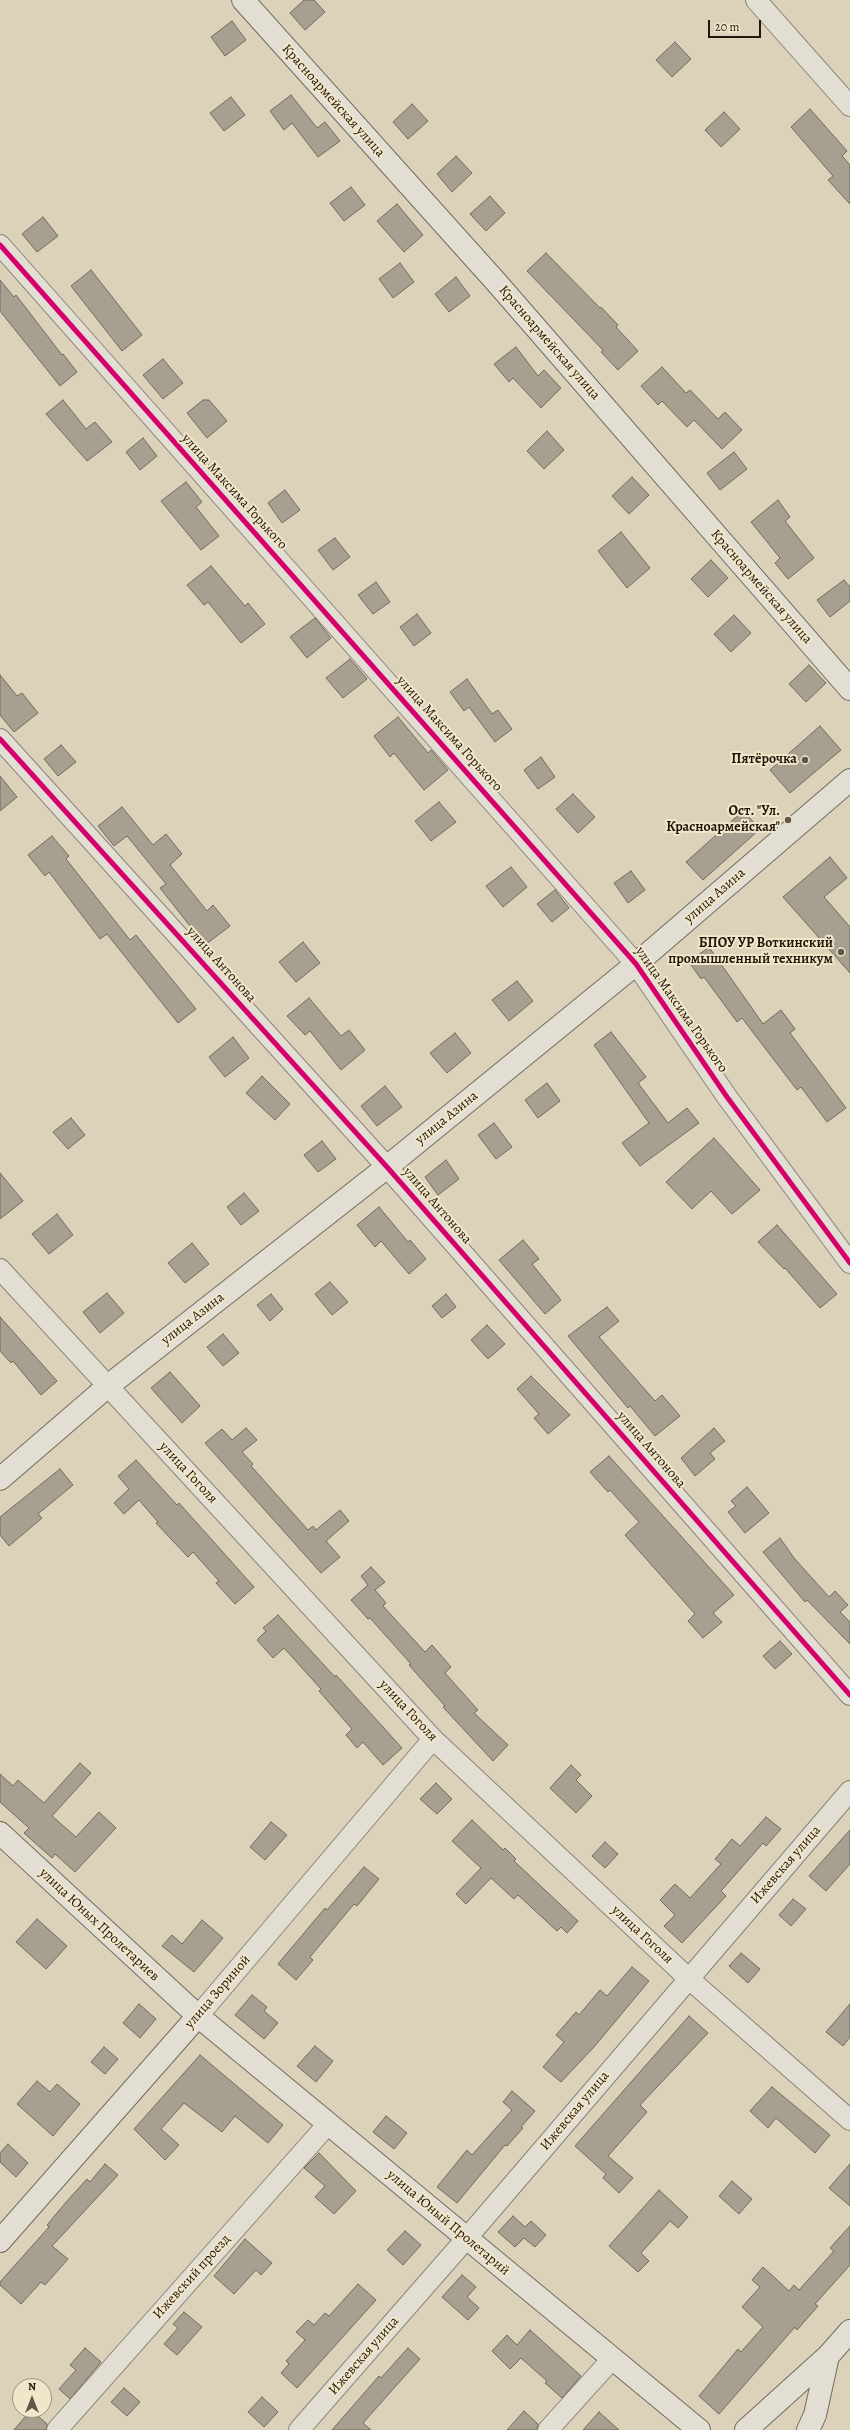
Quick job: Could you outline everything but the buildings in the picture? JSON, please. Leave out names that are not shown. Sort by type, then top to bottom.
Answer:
[{"type":"main road","name":"Красноармейская улица","points":[[243,0],[503,289],[850,689]]},
{"type":"main road","name":"улица Азина","points":[[0,1479],[108,1386],[387,1167],[636,964],[850,780]]},
{"type":"main road","name":"улица Юных Пролетариев","points":[[0,1833],[198,2016]]},
{"type":"main road","name":"улица Юный Пролетарий","points":[[198,2016],[699,2430]]},
{"type":"main road","name":"улица Зориной","points":[[0,2242],[198,2016]]},
{"type":"main road","points":[[746,2430],[828,2356],[850,2331]]},
{"type":"main road","points":[[808,2430],[815,2415],[828,2356]]},
{"type":"street","points":[[756,0],[850,106]]},
{"type":"street","name":"улица Максима Горького","points":[[0,245],[636,964],[728,1097],[850,1263]]},
{"type":"street","name":"улица Антонова","points":[[0,739],[387,1167],[850,1695]]},
{"type":"street","name":"улица Гоголя","points":[[0,1269],[433,1739],[688,1978],[850,2120]]},
{"type":"street","name":"улица Зориной","points":[[198,2016],[433,1739]]},
{"type":"street","name":"Ижевская улица","points":[[299,2430],[466,2239],[688,1978],[850,1791]]},
{"type":"street","name":"Ижевский проезд","points":[[57,2430],[328,2124]]},
{"type":"street","points":[[548,2430],[612,2359]]},
{"type":"cycle path","points":[[0,245],[636,964],[727,1097],[850,1263]]},
{"type":"cycle path","points":[[0,739],[387,1167],[850,1695]]},
{"type":"place","name":"Пятёрочка","points":[[805,760]]},
{"type":"place","name":"Ост. \"Ул. Красноармейская\"","points":[[788,820]]},
{"type":"place","name":"БПОУ УР Воткинский промышленный техникум","points":[[841,952]]}]
